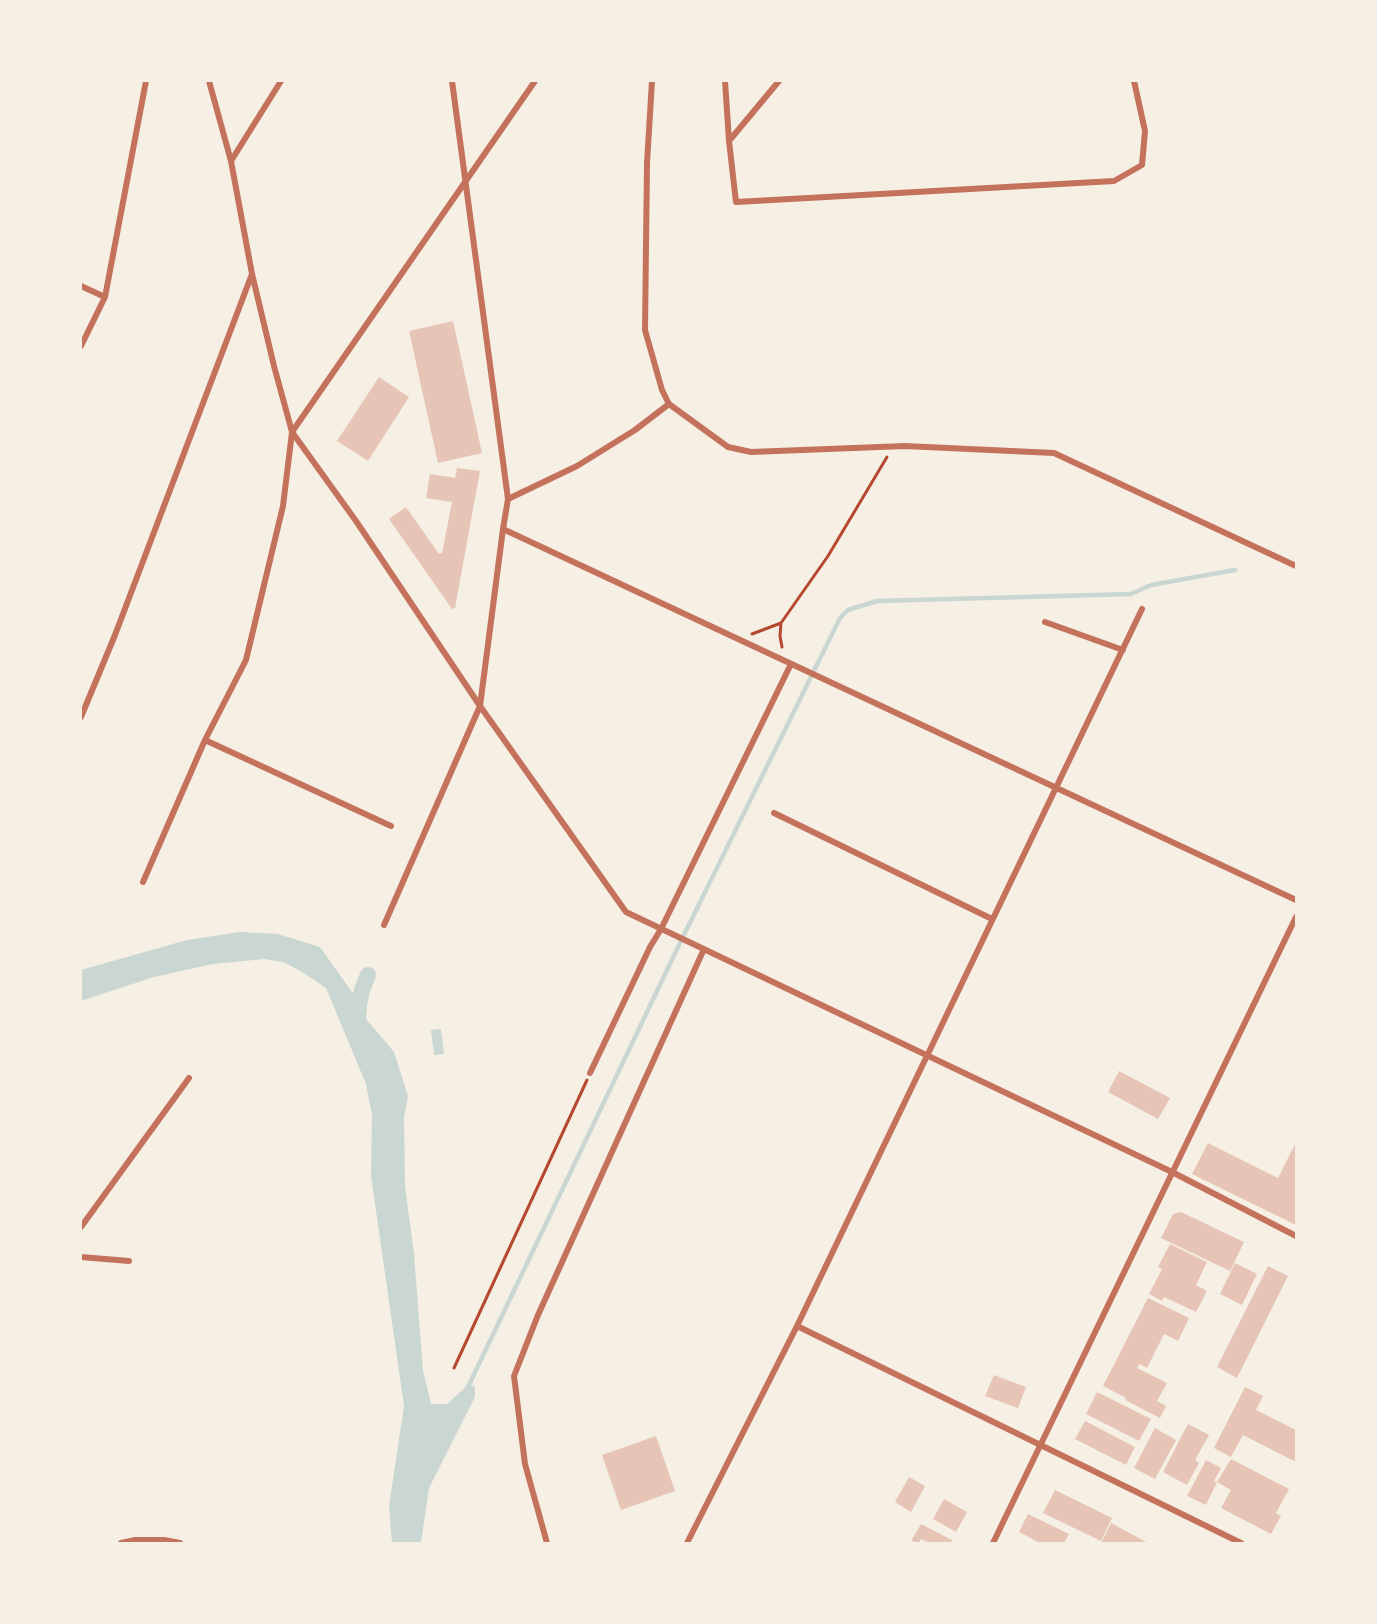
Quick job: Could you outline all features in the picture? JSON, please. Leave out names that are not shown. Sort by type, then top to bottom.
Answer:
[{"type":"street","points":[[81,346],[105,297],[146,81]]},
{"type":"street","points":[[209,81],[231,161],[252,274],[292,432],[356,521],[480,706],[626,912],[1172,1172],[1296,1236]]},
{"type":"street","points":[[231,161],[281,81]]},
{"type":"street","points":[[384,925],[480,706],[502,529],[508,499],[452,81]]},
{"type":"street","points":[[143,882],[205,740],[246,660],[283,506],[292,432],[464,180],[535,81]]},
{"type":"street","points":[[652,81],[647,163],[645,330],[662,390],[669,404],[728,447],[751,452],[905,446],[1054,453],[1296,566]]},
{"type":"street","points":[[725,81],[736,202],[1114,181],[1142,165],[1145,131],[1134,81]]},
{"type":"street","points":[[729,141],[780,81]]},
{"type":"street","points":[[81,717],[116,635],[252,274]]},
{"type":"street","points":[[81,286],[105,297]]},
{"type":"street","points":[[508,499],[578,466],[635,430],[669,404]]},
{"type":"street","points":[[502,529],[1296,900]]},
{"type":"street","points":[[687,1543],[797,1326],[1142,609]]},
{"type":"street","points":[[1045,621],[1123,650]]},
{"type":"street","points":[[590,1073],[791,664]]},
{"type":"street","points":[[205,740],[391,826]]},
{"type":"street","points":[[774,813],[992,919]]},
{"type":"street","points":[[993,1543],[1296,917]]},
{"type":"street","points":[[547,1543],[525,1464],[514,1376],[538,1315],[704,949]]},
{"type":"street","points":[[81,1227],[189,1078]]},
{"type":"street","points":[[81,1257],[129,1262]]},
{"type":"street","points":[[797,1326],[1241,1543]]},
{"type":"street","points":[[121,1543],[135,1540],[164,1540],[180,1543]]},
{"type":"path","points":[[791,664],[783,651],[780,636],[781,623],[828,556],[893,447]]},
{"type":"path","points":[[734,637],[752,634],[781,623]]},
{"type":"path","points":[[454,1368],[590,1073]]},
{"type":"shaded area","points":[[240,932],[278,934],[320,947],[352,992],[367,1005],[366,1019],[394,1052],[408,1096],[404,1117],[405,1186],[414,1254],[423,1371],[431,1404],[447,1404],[469,1384],[475,1387],[475,1397],[429,1488],[421,1543],[392,1543],[389,1506],[404,1406],[371,1176],[372,1115],[366,1084],[326,988],[283,962],[264,959],[213,964],[154,977],[81,1001],[81,970],[187,940]]},
{"type":"shaded area","points":[[441,1029],[444,1054],[434,1055],[431,1030]]},
{"type":"building","points":[[453,321],[482,453],[438,463],[409,331]]},
{"type":"building","points":[[379,377],[409,397],[368,461],[337,441]]},
{"type":"building","points":[[457,468],[480,471],[455,608],[452,609],[389,519],[406,507],[439,554],[442,553],[452,502],[426,498],[430,474],[455,478]]},
{"type":"building","points":[[1119,1071],[1170,1098],[1158,1119],[1108,1092]]},
{"type":"building","points":[[1296,1142],[1296,1225],[1192,1174],[1208,1143],[1278,1178]]},
{"type":"building","points":[[1181,1212],[1244,1242],[1230,1271],[1161,1238],[1173,1214]]},
{"type":"building","points":[[1170,1244],[1207,1262],[1196,1285],[1207,1291],[1196,1312],[1164,1297],[1162,1301],[1149,1294],[1162,1269],[1158,1267]]},
{"type":"building","points":[[1235,1263],[1257,1274],[1242,1305],[1220,1294]]},
{"type":"building","points":[[1268,1266],[1288,1276],[1237,1378],[1217,1367]]},
{"type":"building","points":[[1148,1298],[1189,1318],[1178,1341],[1164,1334],[1147,1368],[1140,1364],[1137,1368],[1167,1383],[1157,1401],[1166,1406],[1160,1418],[1103,1386]]},
{"type":"building","points":[[994,1375],[1026,1387],[1018,1408],[985,1396]]},
{"type":"building","points":[[1245,1387],[1263,1396],[1256,1410],[1296,1430],[1296,1462],[1243,1435],[1231,1457],[1214,1448]]},
{"type":"building","points":[[1097,1392],[1151,1419],[1139,1441],[1086,1414]]},
{"type":"building","points":[[1085,1421],[1135,1447],[1126,1465],[1075,1439]]},
{"type":"building","points":[[1188,1424],[1209,1435],[1195,1460],[1199,1463],[1187,1485],[1163,1472]]},
{"type":"building","points":[[1155,1428],[1176,1440],[1155,1479],[1134,1468]]},
{"type":"building","points":[[656,1436],[675,1491],[621,1510],[602,1455]]},
{"type":"building","points":[[1231,1459],[1289,1489],[1276,1513],[1281,1516],[1271,1534],[1221,1508],[1231,1490],[1217,1482]]},
{"type":"building","points":[[1206,1460],[1221,1468],[1206,1505],[1187,1496]]},
{"type":"building","points":[[909,1477],[925,1486],[911,1512],[895,1502]]},
{"type":"building","points":[[1055,1490],[1112,1518],[1101,1541],[1043,1513]]},
{"type":"building","points":[[944,1499],[967,1512],[956,1532],[933,1519]]},
{"type":"building","points":[[1028,1514],[1069,1534],[1064,1543],[1040,1543],[1019,1532]]},
{"type":"building","points":[[1111,1523],[1135,1536],[1148,1543],[1101,1543]]},
{"type":"building","points":[[921,1524],[952,1540],[951,1543],[929,1543],[921,1539],[919,1543],[911,1541]]},
{"type":"waterway","points":[[467,1389],[679,945],[840,618],[848,610],[877,601],[1131,594],[1151,585],[1235,570]]},
{"type":"waterway","points":[[356,1020],[362,990],[368,975]]}]
